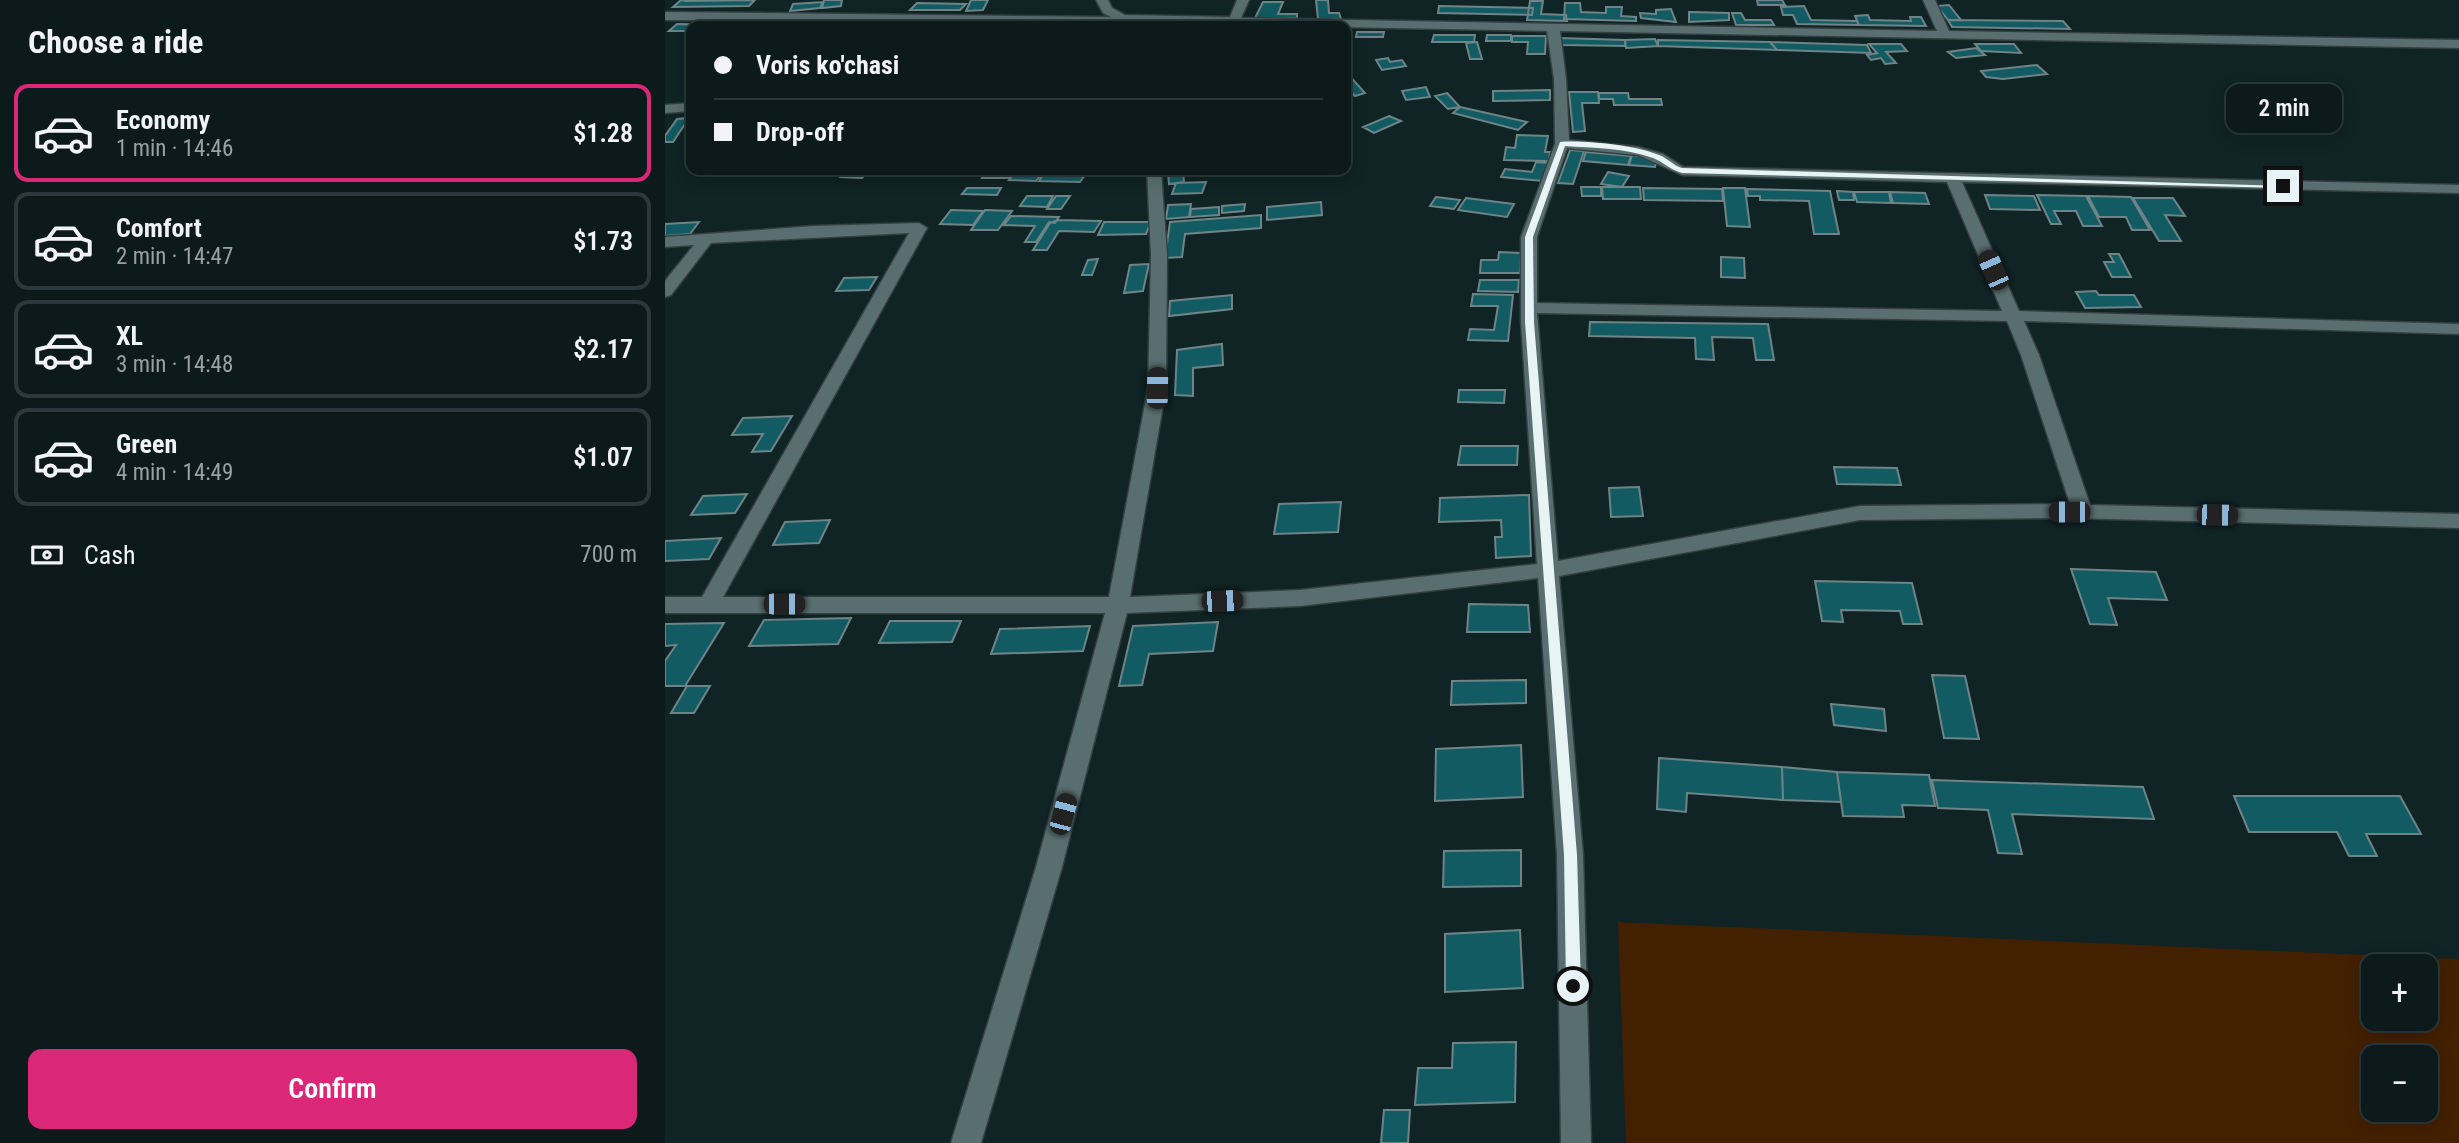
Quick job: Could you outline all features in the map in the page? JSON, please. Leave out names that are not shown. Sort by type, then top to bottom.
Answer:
[{"type":"street","points":[[1102,0],[1107,10],[1121,21]]},
{"type":"street","points":[[1234,21],[1243,0]]},
{"type":"street","points":[[1929,0],[1945,35]]},
{"type":"street","points":[[665,16],[1010,21]]},
{"type":"street","points":[[1351,23],[2459,44]]},
{"type":"street","points":[[1553,27],[1560,79],[1562,144],[1529,237],[1529,309],[1570,855],[1576,1143]]},
{"type":"street","points":[[665,109],[686,107]]},
{"type":"street","points":[[1562,144],[1601,146],[1658,157],[1669,167],[1682,170],[2459,190]]},
{"type":"street","points":[[965,1143],[1049,867],[1118,605],[1157,388],[1159,255],[1154,175]]},
{"type":"street","points":[[1953,179],[2030,355],[2083,512]]},
{"type":"street","points":[[665,242],[814,231],[919,228],[708,605]]},
{"type":"street","points":[[665,292],[706,239]]},
{"type":"street","points":[[1529,309],[2013,316],[2459,329]]},
{"type":"street","points":[[665,606],[1118,605],[1300,598],[1548,570],[1860,513],[2083,512],[2459,521]]},
{"type":"shaded area","points":[[1618,922],[2361,955],[2361,1031],[2438,1031],[2438,958],[2459,959],[2459,1143],[1626,1143]]},
{"type":"building","points":[[681,0],[755,0],[749,6],[673,7]]},
{"type":"building","points":[[824,0],[842,0],[841,6],[822,8]]},
{"type":"building","points":[[971,0],[988,0],[983,10],[966,11]]},
{"type":"building","points":[[1316,0],[1328,0],[1329,13],[1339,13],[1341,19],[1318,19]]},
{"type":"building","points":[[1757,0],[1782,0],[1785,5],[1758,5]]},
{"type":"building","points":[[1530,1],[1543,1],[1541,14],[1566,15],[1567,21],[1527,20]]},
{"type":"building","points":[[823,2],[820,8],[790,11],[793,4]]},
{"type":"building","points":[[1263,2],[1283,2],[1278,14],[1297,14],[1297,18],[1255,18]]},
{"type":"building","points":[[917,3],[966,4],[960,10],[910,10]]},
{"type":"building","points":[[1565,3],[1580,3],[1581,12],[1606,13],[1606,7],[1622,7],[1621,16],[1636,17],[1636,21],[1564,19]]},
{"type":"building","points":[[1949,5],[1961,20],[1948,20],[1937,6]]},
{"type":"building","points":[[1439,6],[1533,8],[1532,15],[1438,13]]},
{"type":"building","points":[[1804,6],[1811,20],[1857,21],[1859,25],[1797,24],[1793,15],[1783,15],[1781,7]]},
{"type":"building","points":[[1671,9],[1676,22],[1641,18],[1640,13],[1656,14],[1656,10]]},
{"type":"building","points":[[1689,12],[1729,13],[1729,20],[1689,22]]},
{"type":"building","points":[[1732,13],[1741,13],[1745,20],[1771,20],[1774,25],[1736,25]]},
{"type":"building","points":[[1868,15],[1870,20],[1911,21],[1910,17],[1921,17],[1926,26],[1859,25],[1855,16]]},
{"type":"building","points":[[1948,20],[2063,21],[2070,29],[1952,27]]},
{"type":"building","points":[[677,24],[686,24],[686,31],[669,31]]},
{"type":"building","points":[[1357,32],[1384,32],[1383,37],[1356,37]]},
{"type":"building","points":[[1434,35],[1475,35],[1474,42],[1432,42]]},
{"type":"building","points":[[1487,35],[1511,35],[1511,41],[1486,41]]},
{"type":"building","points":[[1512,36],[1546,36],[1545,54],[1527,54],[1528,42],[1512,42]]},
{"type":"building","points":[[1559,38],[1625,40],[1625,46],[1561,45]]},
{"type":"building","points":[[1655,39],[1658,46],[1626,48],[1625,40]]},
{"type":"building","points":[[1658,40],[1770,42],[1777,50],[1658,46]]},
{"type":"building","points":[[1477,42],[1482,59],[1470,59],[1466,43]]},
{"type":"building","points":[[1770,42],[1867,45],[1871,53],[1777,50]]},
{"type":"building","points":[[1869,44],[1901,44],[1907,51],[1886,52],[1896,63],[1885,64],[1881,58],[1871,60],[1867,55],[1877,53]]},
{"type":"building","points":[[1975,44],[2014,44],[2021,53],[1981,51]]},
{"type":"building","points":[[1976,48],[1985,55],[1956,58],[1948,52]]},
{"type":"building","points":[[1388,58],[1390,62],[1402,60],[1406,66],[1382,70],[1376,60]]},
{"type":"building","points":[[2037,65],[2047,74],[2003,79],[1986,77],[1981,71]]},
{"type":"building","points":[[1351,78],[1365,93],[1355,96],[1351,92]]},
{"type":"building","points":[[1426,87],[1430,97],[1406,100],[1402,91]]},
{"type":"building","points":[[1550,90],[1550,100],[1493,101],[1493,91]]},
{"type":"building","points":[[1569,92],[1598,92],[1599,103],[1582,103],[1585,131],[1573,132]]},
{"type":"building","points":[[1447,93],[1460,107],[1448,109],[1435,96]]},
{"type":"building","points":[[1599,93],[1628,93],[1629,99],[1661,99],[1662,105],[1614,105],[1613,99],[1599,99]]},
{"type":"building","points":[[1460,107],[1527,122],[1518,130],[1453,113]]},
{"type":"building","points":[[1389,116],[1401,121],[1374,133],[1363,127]]},
{"type":"building","points":[[686,118],[686,122],[673,142],[665,142],[665,136],[677,119]]},
{"type":"building","points":[[1517,135],[1548,136],[1545,152],[1550,152],[1549,161],[1504,160],[1506,147],[1515,148]]},
{"type":"building","points":[[1570,150],[1584,151],[1573,184],[1558,183]]},
{"type":"building","points":[[1586,152],[1631,156],[1628,165],[1583,161]]},
{"type":"building","points":[[1632,155],[1657,158],[1655,167],[1629,165]]},
{"type":"building","points":[[1536,162],[1549,163],[1543,181],[1501,177],[1505,169],[1532,172]]},
{"type":"building","points":[[1608,172],[1629,176],[1622,187],[1601,184]]},
{"type":"building","points":[[843,175],[865,175],[862,178],[841,177]]},
{"type":"building","points":[[984,175],[1011,175],[1009,178],[982,178]]},
{"type":"building","points":[[1013,175],[1041,175],[1036,181],[1009,180]]},
{"type":"building","points":[[1043,175],[1085,175],[1080,182],[1039,181]]},
{"type":"building","points":[[1168,175],[1183,175],[1184,182],[1169,184]]},
{"type":"building","points":[[1206,182],[1202,193],[1172,194],[1176,183]]},
{"type":"building","points":[[1581,187],[1601,187],[1601,196],[1582,196]]},
{"type":"building","points":[[1602,187],[1640,187],[1641,199],[1603,199]]},
{"type":"building","points":[[967,188],[1001,188],[997,195],[962,194]]},
{"type":"building","points":[[1643,188],[1722,189],[1723,201],[1644,200]]},
{"type":"building","points":[[1723,188],[1745,188],[1750,227],[1727,226]]},
{"type":"building","points":[[1747,189],[1830,191],[1839,234],[1814,234],[1809,201],[1760,200],[1760,196],[1748,196]]},
{"type":"building","points":[[1837,191],[1853,192],[1854,200],[1839,200]]},
{"type":"building","points":[[1854,192],[1889,192],[1891,203],[1857,202]]},
{"type":"building","points":[[1890,192],[1925,193],[1929,204],[1893,203]]},
{"type":"building","points":[[1985,195],[2034,196],[2040,210],[1990,209]]},
{"type":"building","points":[[2037,195],[2086,196],[2102,226],[2083,226],[2076,211],[2054,211],[2061,224],[2051,224]]},
{"type":"building","points":[[1027,196],[1053,196],[1047,207],[1020,206]]},
{"type":"building","points":[[1056,196],[1070,196],[1061,209],[1047,209]]},
{"type":"building","points":[[2088,196],[2131,197],[2150,230],[2132,230],[2126,217],[2099,217]]},
{"type":"building","points":[[1436,197],[1460,200],[1454,209],[1430,206]]},
{"type":"building","points":[[1466,198],[1514,204],[1507,217],[1458,210]]},
{"type":"building","points":[[2133,198],[2173,198],[2185,216],[2165,215],[2181,241],[2159,241]]},
{"type":"building","points":[[1321,202],[1322,215],[1267,220],[1267,207]]},
{"type":"building","points":[[1191,204],[1189,217],[1166,219],[1168,205]]},
{"type":"building","points":[[1245,204],[1244,211],[1222,213],[1222,206]]},
{"type":"building","points":[[1219,207],[1219,215],[1190,217],[1191,209]]},
{"type":"building","points":[[951,210],[983,211],[973,225],[940,224]]},
{"type":"building","points":[[985,210],[1012,211],[998,230],[971,230]]},
{"type":"building","points":[[1261,215],[1261,228],[1185,234],[1182,257],[1165,258],[1170,222]]},
{"type":"building","points":[[1011,216],[1059,217],[1055,223],[1049,222],[1036,242],[1025,242],[1035,226],[1004,225]]},
{"type":"building","points":[[1058,220],[1101,221],[1094,232],[1059,231],[1047,250],[1033,250],[1050,223]]},
{"type":"building","points":[[699,222],[690,234],[665,236],[665,224]]},
{"type":"building","points":[[1104,222],[1151,222],[1146,234],[1098,235]]},
{"type":"building","points":[[1499,252],[1521,253],[1520,273],[1480,273],[1481,260],[1498,260]]},
{"type":"building","points":[[2109,254],[2119,254],[2131,277],[2112,277],[2104,262],[2114,262]]},
{"type":"building","points":[[1721,257],[1744,258],[1745,278],[1721,277]]},
{"type":"building","points":[[1098,259],[1092,275],[1082,275],[1088,260]]},
{"type":"building","points":[[1149,264],[1143,291],[1124,293],[1130,265]]},
{"type":"building","points":[[877,277],[869,290],[836,291],[844,278]]},
{"type":"building","points":[[1480,280],[1519,280],[1518,292],[1478,291]]},
{"type":"building","points":[[2096,291],[2099,295],[2134,295],[2141,307],[2085,308],[2076,292]]},
{"type":"building","points":[[1473,294],[1513,295],[1508,341],[1468,340],[1470,329],[1494,330],[1498,306],[1471,306]]},
{"type":"building","points":[[1232,295],[1232,309],[1169,316],[1170,301]]},
{"type":"building","points":[[1590,322],[1768,324],[1774,360],[1756,360],[1753,338],[1712,337],[1714,360],[1696,359],[1695,338],[1589,336]]},
{"type":"building","points":[[1222,344],[1223,365],[1193,368],[1193,396],[1175,395],[1177,350]]},
{"type":"building","points":[[1459,390],[1505,390],[1504,403],[1458,402]]},
{"type":"building","points":[[792,416],[771,451],[752,452],[763,434],[732,435],[743,418]]},
{"type":"building","points":[[1461,446],[1518,446],[1517,465],[1458,465]]},
{"type":"building","points":[[1834,467],[1897,468],[1901,485],[1837,484]]},
{"type":"building","points":[[1639,487],[1643,516],[1611,517],[1609,488]]},
{"type":"building","points":[[747,494],[735,513],[691,515],[703,496]]},
{"type":"building","points":[[1529,495],[1531,556],[1496,558],[1495,537],[1502,537],[1501,520],[1439,522],[1440,498]]},
{"type":"building","points":[[1341,502],[1338,532],[1274,534],[1279,504]]},
{"type":"building","points":[[830,520],[819,543],[773,545],[785,522]]},
{"type":"building","points":[[721,538],[709,559],[665,561],[665,541]]},
{"type":"building","points":[[2071,569],[2156,572],[2167,600],[2108,598],[2117,625],[2090,624]]},
{"type":"building","points":[[1815,581],[1912,583],[1922,624],[1903,624],[1900,611],[1841,610],[1843,622],[1822,621]]},
{"type":"building","points":[[1469,604],[1528,605],[1530,632],[1467,632]]},
{"type":"building","points":[[851,618],[838,644],[749,646],[764,620]]},
{"type":"building","points":[[890,621],[961,621],[952,642],[879,643]]},
{"type":"building","points":[[1218,622],[1213,651],[1149,654],[1142,685],[1119,686],[1133,626]]},
{"type":"building","points":[[724,623],[685,686],[665,686],[665,661],[676,645],[665,646],[665,624]]},
{"type":"building","points":[[1090,626],[1083,651],[991,654],[1000,629]]},
{"type":"building","points":[[1932,675],[1965,676],[1979,739],[1944,738]]},
{"type":"building","points":[[1526,680],[1526,703],[1451,705],[1452,681]]},
{"type":"building","points":[[687,686],[710,686],[694,713],[671,713]]},
{"type":"building","points":[[1831,704],[1884,709],[1886,731],[1834,725]]},
{"type":"building","points":[[1521,745],[1523,797],[1435,801],[1436,749]]},
{"type":"building","points":[[1659,758],[1782,767],[1783,800],[1687,793],[1686,812],[1657,809]]},
{"type":"building","points":[[1782,767],[1837,772],[1841,802],[1783,800]]},
{"type":"building","points":[[1837,772],[1929,775],[1935,806],[1902,805],[1904,817],[1843,816]]},
{"type":"building","points":[[1932,780],[2143,787],[2154,819],[2012,814],[2022,854],[1998,853],[1988,810],[1938,808]]},
{"type":"building","points":[[2234,796],[2400,796],[2421,834],[2366,834],[2377,856],[2349,856],[2337,832],[2249,832]]},
{"type":"building","points":[[1521,850],[1521,886],[1443,887],[1444,851]]},
{"type":"building","points":[[1520,930],[1523,988],[1445,992],[1445,934]]},
{"type":"building","points":[[1516,1042],[1515,1102],[1415,1105],[1418,1068],[1452,1068],[1453,1043]]},
{"type":"building","points":[[1384,1110],[1410,1110],[1408,1143],[1381,1143]]},
{"type":"route","points":[[1573,986],[1570,855],[1529,322],[1529,237],[1562,144],[1601,146],[1658,157],[1669,167],[1682,170],[2283,186]]}]
